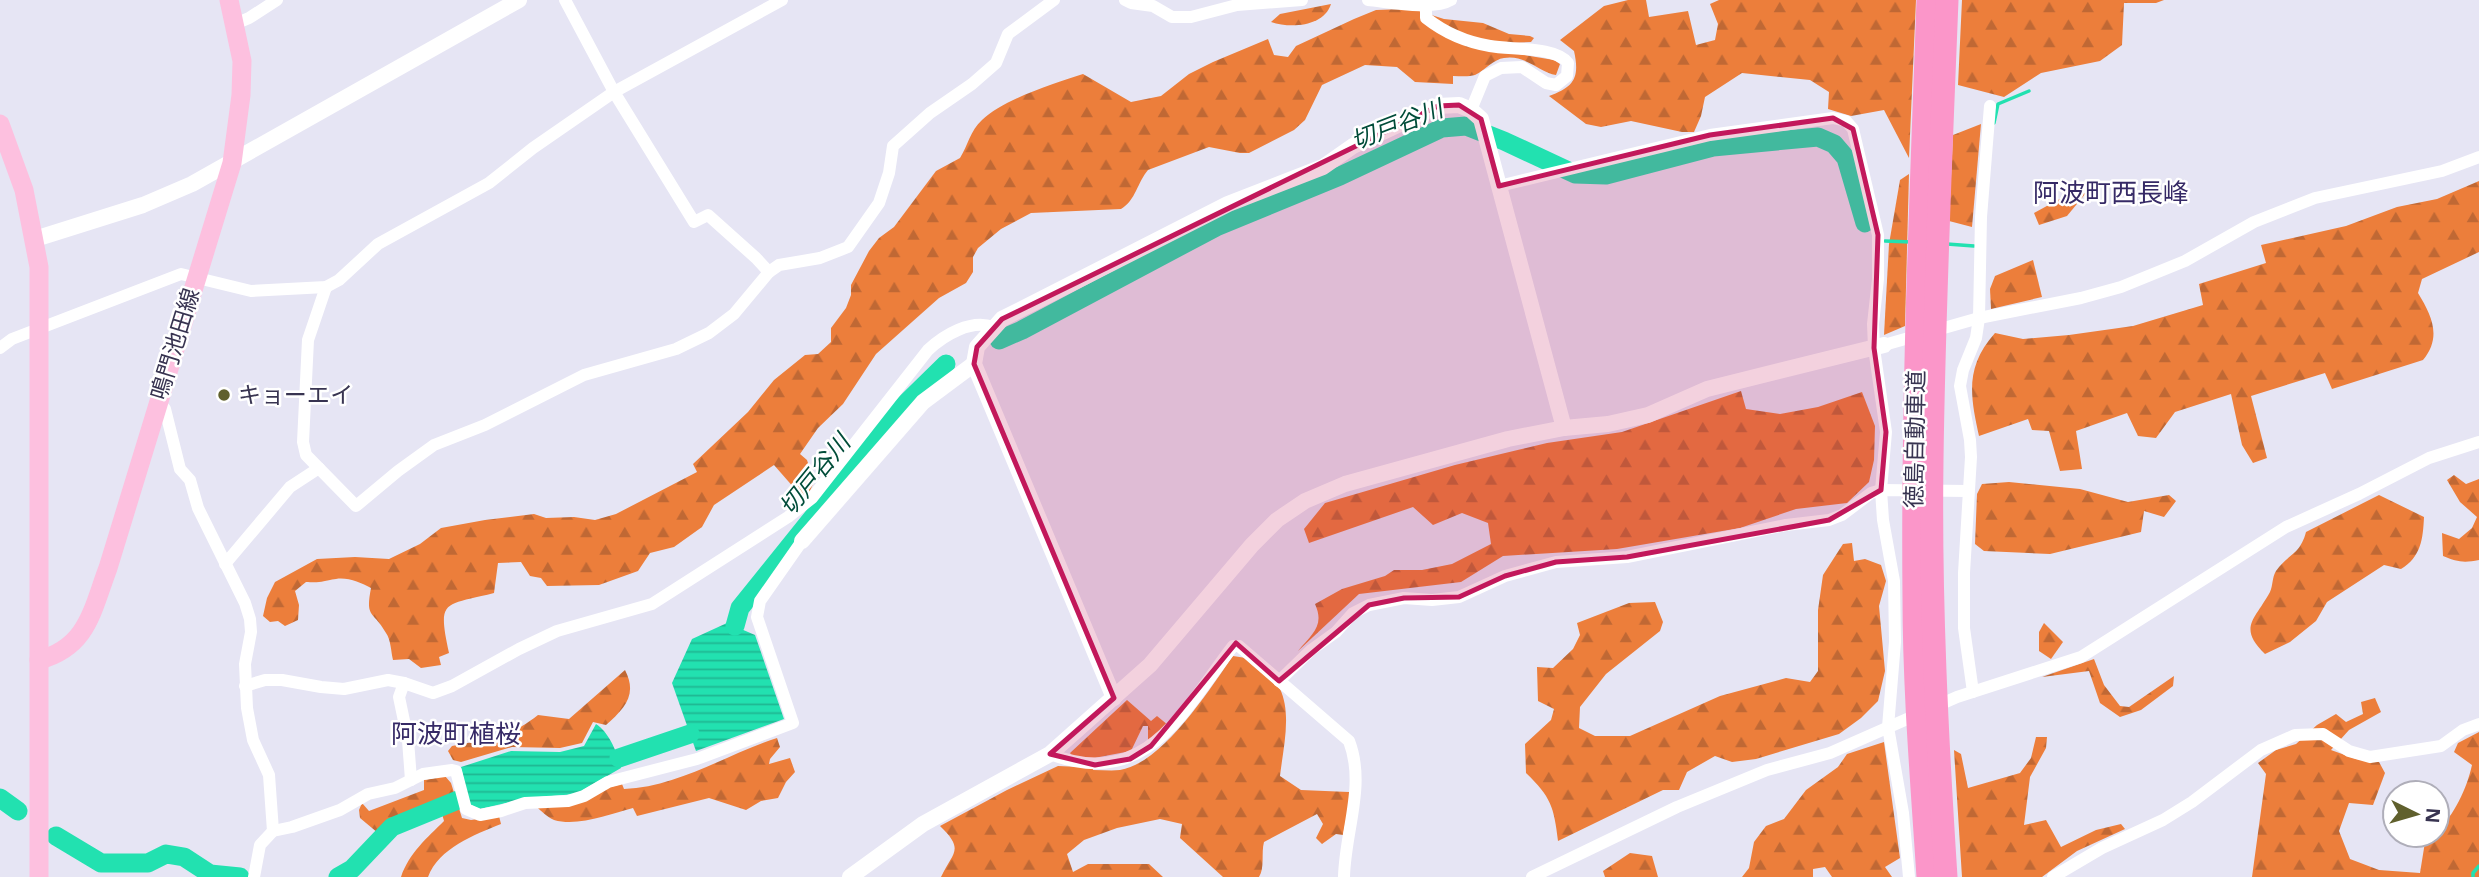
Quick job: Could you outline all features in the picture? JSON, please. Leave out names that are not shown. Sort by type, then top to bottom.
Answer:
[{"type":"highway","name":"徳島自動車道","points":[[1928,0],[1917,294],[1914,600],[1928,877]]},
{"type":"highway","name":"徳島自動車道","points":[[1946,877],[1936,679],[1932,462],[1947,0]]},
{"type":"main road","name":"鳴門池田線","points":[[39,660],[62,653],[88,623],[108,568],[232,163],[241,95],[242,61],[229,0]]},
{"type":"main road","points":[[0,124],[24,190],[38,267],[39,877]]},
{"type":"street","points":[[235,24],[277,0]]},
{"type":"street","points":[[35,239],[143,205],[192,184],[519,0]]},
{"type":"street","points":[[565,0],[614,93],[694,222],[708,215],[769,272]]},
{"type":"street","points":[[0,348],[12,339],[181,274],[251,291],[326,287],[339,281],[378,244],[489,183],[533,148],[614,93],[782,0]]},
{"type":"street","points":[[326,287],[308,340],[303,442],[306,455],[356,506],[398,471],[434,446],[485,425],[584,375],[676,349],[709,334],[734,314],[769,272],[779,265],[820,258],[848,247],[879,203],[889,173],[893,146],[930,113],[972,85],[996,63],[1008,34],[1054,0]]},
{"type":"street","points":[[1125,0],[1153,6],[1172,17],[1191,17],[1237,5],[1302,0]]},
{"type":"street","points":[[1368,0],[1426,5],[1443,4],[1451,0]]},
{"type":"street","points":[[1426,5],[1426,18],[1440,29],[1465,40],[1491,47],[1557,54],[1568,63],[1567,76],[1556,85],[1546,83],[1522,67],[1501,68],[1485,76],[1471,110]]},
{"type":"street","points":[[1114,698],[974,365],[977,346],[1002,319],[1228,204],[1323,167],[1353,146],[1438,107],[1459,105],[1471,110],[1481,119],[1564,428]]},
{"type":"street","points":[[1972,692],[1964,628],[1963,491],[1971,457],[1959,386],[1976,338],[1973,320],[1990,106]]},
{"type":"street","points":[[1499,186],[1710,135],[1833,118],[1846,121],[1853,129],[1878,235],[1878,279],[1873,324],[1879,347],[1886,432],[1883,520],[1894,581],[1895,642],[1891,725],[1909,877]]},
{"type":"street","points":[[850,877],[923,824],[1050,754],[1150,665],[1252,545],[1277,520],[1305,501],[1345,484],[1508,439],[1564,428],[1608,424],[1648,415],[1707,389],[1879,347],[1973,320],[2121,287],[2185,261],[2254,222],[2315,198],[2442,171],[2479,157]]},
{"type":"street","points":[[245,686],[265,680],[282,680],[344,688],[388,680],[404,682],[433,693],[452,686],[557,631],[652,604],[788,517],[812,498],[928,350],[942,337],[982,323],[993,327]]},
{"type":"street","points":[[254,877],[260,845],[272,831],[340,810],[368,794],[395,788],[423,774],[452,769],[456,771],[466,809],[480,814],[525,803],[568,801],[584,796],[608,782],[697,759],[793,723],[757,617],[760,601],[802,541],[923,402],[974,365]]},
{"type":"street","points":[[158,401],[164,409],[180,469],[190,480],[198,508],[245,603],[250,619],[245,686],[253,740],[269,775],[272,831]]},
{"type":"street","points":[[1532,877],[1677,807],[1767,770],[1830,753],[1958,697],[2081,657],[2286,527],[2429,458],[2479,442]]},
{"type":"street","points":[[225,564],[290,487],[319,468]]},
{"type":"street","points":[[1279,681],[1311,650],[1336,632],[1353,612],[1369,605],[1404,598],[1432,600],[1459,597],[1505,576],[1556,562],[1627,557],[1786,525],[1829,520],[1842,515],[1871,494],[1884,490],[1963,491]]},
{"type":"street","points":[[1050,754],[1066,761],[1095,765],[1130,759],[1151,746],[1172,727],[1233,646],[1239,646],[1349,740],[1356,758],[1354,803],[1344,877]]},
{"type":"street","points":[[404,682],[399,697],[408,740],[411,780]]},
{"type":"street","points":[[2053,877],[2102,848],[2164,820],[2261,750],[2295,735],[2323,734],[2348,751],[2370,757],[2441,746],[2463,730],[2479,724]]},
{"type":"highlighted area","points":[[1459,105],[1481,119],[1499,186],[1710,135],[1833,118],[1853,129],[1878,235],[1874,348],[1886,432],[1881,490],[1829,520],[1627,557],[1556,562],[1505,576],[1459,597],[1404,598],[1369,605],[1279,681],[1236,643],[1151,746],[1130,759],[1095,765],[1050,754],[1114,698],[974,364],[977,347],[1002,319],[1438,106]]},
{"type":"green space","points":[[1628,0],[1646,0],[1649,17],[1688,11],[1696,45],[1715,40],[1718,24],[1710,4],[1719,0],[1916,0],[1909,158],[1884,110],[1851,116],[1828,109],[1829,92],[1810,80],[1742,73],[1705,97],[1694,132],[1631,121],[1601,127],[1586,124],[1549,96],[1569,85],[1575,75],[1574,51],[1560,40],[1604,6]]},
{"type":"green space","points":[[1962,0],[2164,0],[2156,3],[2124,3],[2122,45],[2100,61],[2041,73],[2004,97],[1958,85]]},
{"type":"green space","points":[[1331,4],[1322,17],[1306,24],[1271,22],[1280,14]]},
{"type":"green space","points":[[1404,9],[1444,19],[1483,23],[1509,34],[1530,36],[1534,38],[1531,42],[1507,43],[1500,51],[1554,60],[1560,64],[1556,75],[1512,58],[1497,60],[1475,75],[1453,76],[1453,84],[1415,82],[1397,67],[1365,65],[1322,85],[1305,120],[1294,130],[1249,153],[1209,147],[1148,170],[1130,201],[1121,209],[1031,213],[1001,229],[978,248],[973,257],[973,272],[966,283],[939,298],[876,354],[843,404],[818,428],[800,454],[807,460],[814,482],[808,495],[802,497],[774,465],[714,505],[702,527],[674,547],[650,553],[638,571],[599,585],[547,586],[541,578],[530,576],[521,562],[498,563],[494,593],[448,607],[444,622],[449,653],[439,657],[441,665],[421,668],[409,659],[393,660],[388,636],[371,614],[371,588],[354,581],[341,579],[306,582],[295,591],[299,605],[298,620],[285,626],[278,621],[270,622],[263,616],[267,598],[275,582],[317,559],[389,559],[420,544],[441,528],[485,520],[534,514],[546,518],[574,517],[595,520],[616,514],[697,472],[693,464],[748,412],[774,380],[805,355],[818,354],[831,342],[831,328],[846,308],[851,295],[851,285],[869,251],[879,238],[894,227],[936,171],[960,158],[978,124],[1003,105],[1030,92],[1083,74],[1131,102],[1161,96],[1189,74],[1268,39],[1274,55],[1288,57],[1296,46],[1354,19],[1376,10]]},
{"type":"green space","points":[[1981,124],[1972,227],[1949,221],[1953,135]]},
{"type":"green space","points":[[1909,174],[1905,326],[1884,335],[1889,244],[1900,180]]},
{"type":"green space","points":[[2479,181],[2479,252],[2422,279],[2418,293],[2433,327],[2432,343],[2423,360],[2332,389],[2325,373],[2251,396],[2267,458],[2253,463],[2242,445],[2231,394],[2175,412],[2156,438],[2138,436],[2127,413],[2076,431],[2082,469],[2060,471],[2049,431],[2032,430],[2028,419],[1979,436],[1973,407],[1972,382],[1979,358],[1995,333],[2023,339],[2069,335],[2133,326],[2203,305],[2199,284],[2266,263],[2261,245],[2346,226],[2397,207],[2437,199]]},
{"type":"green space","points":[[2086,193],[2067,216],[2039,225],[2034,213],[2067,195]]},
{"type":"green space","points":[[2033,260],[2042,297],[1991,309],[1990,289],[1995,276]]},
{"type":"green space","points":[[1741,391],[1746,409],[1780,414],[1818,407],[1862,392],[1875,426],[1874,460],[1869,482],[1847,503],[1796,509],[1740,528],[1617,549],[1503,556],[1461,582],[1359,594],[1298,651],[1318,624],[1315,604],[1342,589],[1385,576],[1394,570],[1422,570],[1452,564],[1491,544],[1488,523],[1462,513],[1433,525],[1413,507],[1309,543],[1304,529],[1325,503],[1455,465],[1547,443],[1622,432]]},
{"type":"green space","points":[[2454,475],[2466,484],[2479,479],[2479,560],[2452,560],[2443,556],[2442,533],[2459,539],[2472,528],[2477,517],[2460,502],[2447,480]]},
{"type":"green space","points":[[2009,482],[2080,489],[2128,502],[2169,495],[2176,501],[2164,517],[2144,511],[2141,532],[2050,554],[1984,551],[1975,544],[1977,494],[1982,484]]},
{"type":"green space","points":[[2379,495],[2424,517],[2422,540],[2413,559],[2401,569],[2384,565],[2327,602],[2316,621],[2290,642],[2265,654],[2250,630],[2254,617],[2270,592],[2276,571],[2297,550],[2306,532]]},
{"type":"green space","points":[[1852,543],[1854,561],[1865,559],[1881,565],[1886,581],[1879,606],[1885,671],[1878,701],[1839,734],[1756,759],[1732,762],[1715,756],[1687,772],[1679,790],[1663,790],[1558,841],[1550,803],[1526,773],[1525,744],[1551,720],[1554,709],[1538,701],[1537,667],[1553,668],[1573,649],[1580,635],[1577,623],[1629,603],[1655,602],[1663,622],[1660,631],[1606,674],[1580,707],[1579,728],[1595,736],[1630,736],[1720,696],[1786,678],[1810,682],[1818,671],[1818,610],[1823,575],[1843,544]]},
{"type":"green space","points":[[2044,623],[2063,642],[2051,659],[2039,651],[2039,632]]},
{"type":"green space","points":[[1233,656],[1246,658],[1280,689],[1284,699],[1286,720],[1280,776],[1301,790],[1349,792],[1351,795],[1343,835],[1336,834],[1322,844],[1316,838],[1323,824],[1317,814],[1264,842],[1259,877],[1223,877],[1180,838],[1182,824],[1160,819],[1117,828],[1084,840],[1067,854],[1073,872],[1088,864],[1149,864],[1163,877],[941,877],[953,856],[954,846],[940,826],[1058,766],[1080,767],[1070,753],[1127,700],[1151,721],[1157,716],[1168,725],[1148,742],[1148,726],[1143,726],[1131,751],[1094,758],[1093,770],[1120,770],[1136,764],[1152,754],[1184,723]]},
{"type":"green space","points":[[2094,659],[2104,685],[2120,706],[2129,707],[2174,676],[2173,686],[2141,710],[2120,717],[2100,703],[2089,671],[2042,677]]},
{"type":"green space","points":[[625,670],[630,687],[627,701],[606,725],[593,722],[582,743],[560,748],[512,747],[461,762],[453,760],[448,751],[452,746],[506,734],[538,715],[569,719]]},
{"type":"green space","points":[[2375,698],[2381,712],[2349,730],[2331,750],[2356,759],[2379,762],[2385,773],[2373,805],[2349,803],[2339,831],[2350,859],[2379,870],[2420,873],[2424,849],[2451,849],[2451,814],[2463,792],[2472,765],[2454,752],[2458,743],[2479,732],[2479,877],[2252,877],[2266,774],[2258,763],[2276,750],[2296,744],[2317,725],[2336,714],[2346,722],[2363,714],[2361,702]]},
{"type":"green space","points":[[2036,737],[2047,737],[2046,748],[2030,777],[2024,825],[2046,820],[2061,847],[2096,830],[2121,824],[2125,829],[2077,851],[2042,877],[1962,877],[1954,750],[1961,754],[1968,788],[2020,773],[2031,758]]},
{"type":"green space","points":[[777,738],[780,747],[769,764],[790,758],[795,772],[778,798],[761,801],[746,810],[709,798],[637,816],[633,808],[594,819],[563,822],[551,819],[536,806],[622,784],[624,789],[664,782]]},
{"type":"green space","points":[[1884,742],[1900,858],[1885,867],[1892,877],[1832,877],[1825,867],[1813,869],[1813,877],[1742,877],[1749,868],[1754,842],[1766,826],[1784,819],[1806,790],[1838,767],[1847,754]]},
{"type":"green space","points":[[445,776],[451,783],[462,818],[471,820],[499,816],[501,824],[449,850],[433,867],[428,877],[401,877],[414,853],[444,821],[439,803],[392,821],[378,833],[360,818],[362,803],[369,811],[424,790],[424,780]]},
{"type":"green space","points":[[1630,853],[1652,856],[1658,877],[1605,877],[1603,871]]},
{"type":"shaded area","points":[[727,623],[755,635],[784,719],[696,751],[672,683],[692,639]]},
{"type":"shaded area","points":[[596,724],[612,744],[621,768],[576,794],[527,798],[480,809],[469,804],[461,767],[511,751],[560,752],[584,746]]},
{"type":"waterway","points":[[1994,123],[1998,104],[2029,91]]},
{"type":"waterway","name":"切戸谷川","points":[[999,340],[1216,227],[1340,176],[1442,128],[1466,126],[1575,174],[1606,175],[1713,147],[1818,137],[1834,144],[1846,158],[1865,223]]},
{"type":"waterway","points":[[1885,241],[1911,242]]},
{"type":"waterway","points":[[1947,244],[1974,246]]},
{"type":"waterway","name":"切戸谷川","points":[[735,626],[740,608],[900,409],[946,364]]},
{"type":"waterway","name":"切戸谷川","points":[[619,758],[690,734]]},
{"type":"waterway","name":"切戸谷川","points":[[0,798],[18,811]]},
{"type":"waterway","name":"切戸谷川","points":[[338,877],[352,869],[392,827],[458,800]]},
{"type":"waterway","name":"切戸谷川","points":[[56,836],[101,863],[148,863],[166,854],[184,857],[210,874],[240,877]]},
{"type":"waterway","points":[[2473,877],[2479,866]]},
{"type":"place","name":"キョーエイ","points":[[224,395]]},
{"type":"district","name":"阿波町西長峰","points":[[2111,193]]},
{"type":"district","name":"阿波町植桜","points":[[456,734]]}]
